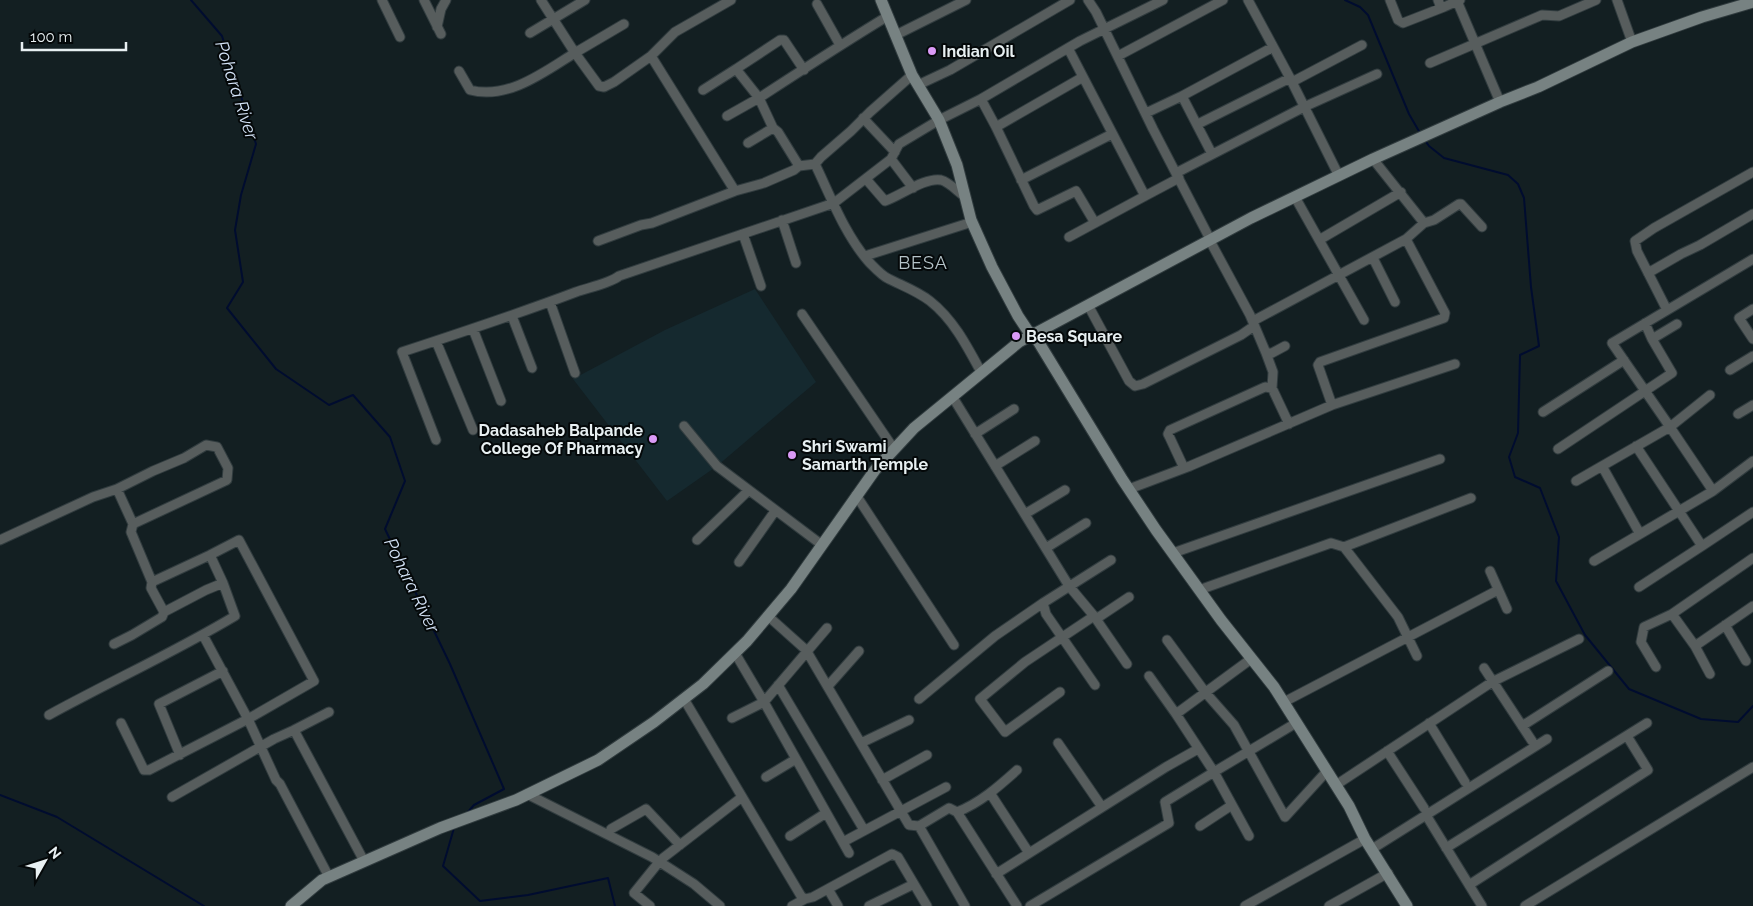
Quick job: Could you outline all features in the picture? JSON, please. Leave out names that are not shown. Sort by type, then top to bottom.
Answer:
[{"type":"street","points":[[382,0],[400,37]]},
{"type":"street","points":[[424,0],[439,31],[442,9],[446,0]]},
{"type":"street","points":[[541,0],[599,86],[614,82],[651,56],[675,32],[731,0]]},
{"type":"street","points":[[530,33],[552,18],[585,0]]},
{"type":"street","points":[[881,0],[915,80],[939,120],[957,165],[972,222],[992,267],[1018,316],[1032,334],[1129,490],[1199,590],[1284,702],[1349,806],[1365,839],[1407,906]]},
{"type":"street","points":[[896,35],[966,0]]},
{"type":"street","points":[[598,241],[736,191],[764,183],[799,166],[815,164],[863,118],[915,80],[950,70],[1070,0]]},
{"type":"street","points":[[1088,0],[1096,12],[1177,176],[1254,323],[1273,372],[1272,388],[1289,424]]},
{"type":"street","points":[[436,440],[402,352],[512,316],[834,203],[893,156],[899,144],[1068,48],[1163,0]]},
{"type":"street","points":[[1118,56],[1224,0]]},
{"type":"street","points":[[1248,0],[1291,80],[1338,176]]},
{"type":"street","points":[[1390,0],[1398,20],[1404,23],[1441,4],[1459,1],[1500,102]]},
{"type":"street","points":[[1571,0],[1574,10]]},
{"type":"street","points":[[1430,63],[1542,15],[1559,16],[1596,0]]},
{"type":"street","points":[[1617,0],[1632,42]]},
{"type":"street","points":[[291,906],[329,876],[440,828],[522,797],[598,760],[684,699],[703,684],[735,653],[791,589],[856,495],[894,449],[914,428],[1018,342],[1210,239],[1373,159],[1538,87],[1632,42],[1751,1]]},
{"type":"street","points":[[817,4],[840,45]]},
{"type":"street","points":[[727,116],[759,98],[888,16]]},
{"type":"street","points":[[460,72],[470,90],[495,92],[536,78],[624,24]]},
{"type":"street","points":[[704,90],[780,40],[784,40],[804,70]]},
{"type":"street","points":[[1198,124],[1362,45]]},
{"type":"street","points":[[1068,48],[1145,196]]},
{"type":"street","points":[[1146,113],[1273,48]]},
{"type":"street","points":[[651,56],[736,191]]},
{"type":"street","points":[[736,69],[759,98],[773,128],[778,132],[799,166]]},
{"type":"street","points":[[1069,237],[1145,196],[1212,154],[1304,107],[1377,74]]},
{"type":"street","points":[[996,127],[1083,77]]},
{"type":"street","points":[[1182,96],[1212,154]]},
{"type":"street","points":[[981,99],[1037,210],[1076,191],[1094,223]]},
{"type":"street","points":[[863,118],[893,156],[913,188]]},
{"type":"street","points":[[748,143],[773,128]]},
{"type":"street","points":[[1021,180],[1112,134]]},
{"type":"street","points":[[1373,159],[1424,223]]},
{"type":"street","points":[[815,164],[855,244],[888,278],[930,300],[946,316],[959,333],[981,372]]},
{"type":"street","points":[[1667,310],[1637,251],[1635,241],[1753,172]]},
{"type":"street","points":[[866,179],[885,202],[927,182],[939,179],[947,182],[964,196]]},
{"type":"street","points":[[1319,240],[1401,192]]},
{"type":"street","points":[[1295,197],[1364,320]]},
{"type":"street","points":[[1088,304],[1129,381],[1135,386],[1143,384],[1241,335],[1254,323],[1338,274],[1373,258],[1406,239],[1424,223],[1434,220],[1458,204],[1461,204],[1482,226]]},
{"type":"street","points":[[1648,273],[1753,214]]},
{"type":"street","points":[[782,220],[796,263]]},
{"type":"street","points":[[865,256],[972,222]]},
{"type":"street","points":[[743,234],[761,286]]},
{"type":"street","points":[[1332,405],[1318,365],[1320,362],[1444,318],[1445,313],[1406,239]]},
{"type":"street","points":[[1373,258],[1395,302]]},
{"type":"street","points":[[1713,491],[1612,343],[1753,259]]},
{"type":"street","points":[[550,302],[575,373]]},
{"type":"street","points":[[1753,309],[1739,318],[1753,339]]},
{"type":"street","points":[[802,314],[894,449]]},
{"type":"street","points":[[512,316],[532,368]]},
{"type":"street","points":[[1558,449],[1672,373],[1645,323]]},
{"type":"street","points":[[1652,339],[1677,324]]},
{"type":"street","points":[[473,329],[501,401]]},
{"type":"street","points":[[436,341],[473,430]]},
{"type":"street","points":[[1266,353],[1272,353],[1286,346]]},
{"type":"street","points":[[1730,370],[1753,356]]},
{"type":"street","points":[[1543,412],[1624,360]]},
{"type":"street","points":[[1129,490],[1332,405],[1456,364]]},
{"type":"street","points":[[1184,468],[1168,434],[1170,430],[1265,387],[1272,388]]},
{"type":"street","points":[[1576,481],[1670,427],[1710,395]]},
{"type":"street","points":[[952,396],[1069,586],[1095,617],[1127,664]]},
{"type":"street","points":[[1738,414],[1753,405]]},
{"type":"street","points":[[975,434],[1014,409]]},
{"type":"street","points":[[684,426],[717,466],[822,545]]},
{"type":"street","points":[[996,466],[1035,441]]},
{"type":"street","points":[[0,540],[93,497],[117,489],[184,458],[206,445],[217,447],[228,468],[227,480],[133,524]]},
{"type":"street","points":[[1636,446],[1702,546]]},
{"type":"street","points":[[1173,553],[1440,459]]},
{"type":"street","points":[[1594,561],[1713,491],[1753,461]]},
{"type":"street","points":[[1602,466],[1640,534]]},
{"type":"street","points":[[117,489],[133,524],[131,532],[152,582],[150,588],[164,612]]},
{"type":"street","points":[[1025,514],[1065,490]]},
{"type":"street","points":[[697,540],[748,491]]},
{"type":"street","points":[[856,495],[954,645]]},
{"type":"street","points":[[1344,547],[1471,498]]},
{"type":"street","points":[[739,562],[775,511]]},
{"type":"street","points":[[1639,587],[1753,512]]},
{"type":"street","points":[[1046,548],[1086,523]]},
{"type":"street","points":[[121,723],[144,770],[149,770],[248,719],[314,681],[240,540],[210,556],[152,582]]},
{"type":"street","points":[[1199,590],[1332,543],[1344,547],[1398,617],[1417,656]]},
{"type":"street","points":[[49,715],[203,635],[235,616],[223,583],[210,556]]},
{"type":"street","points":[[1656,667],[1640,642],[1644,627],[1672,614],[1753,558]]},
{"type":"street","points":[[919,700],[995,636],[1111,560]]},
{"type":"street","points":[[1490,571],[1507,609]]},
{"type":"street","points":[[114,644],[162,617],[164,612],[223,583]]},
{"type":"street","points":[[1284,702],[1498,590]]},
{"type":"street","points":[[1060,692],[1005,732],[980,699],[1025,662],[1062,637],[1129,597]]},
{"type":"street","points":[[1043,603],[1046,614],[1095,685]]},
{"type":"street","points":[[1695,646],[1753,606]]},
{"type":"street","points":[[1672,614],[1695,646],[1710,674]]},
{"type":"street","points":[[768,616],[807,652],[909,825],[919,826],[949,808],[957,812],[1017,906]]},
{"type":"street","points":[[1725,625],[1746,661]]},
{"type":"street","points":[[732,718],[764,702],[827,628]]},
{"type":"street","points":[[203,635],[224,671],[262,747],[276,780],[280,784],[329,876]]},
{"type":"street","points":[[1167,640],[1205,692],[1234,725],[1285,817],[1327,771]]},
{"type":"street","points":[[1336,785],[1492,682],[1579,640]]},
{"type":"street","points":[[828,686],[860,651]]},
{"type":"street","points":[[735,653],[849,854]]},
{"type":"street","points":[[1176,714],[1251,658]]},
{"type":"street","points":[[1484,668],[1532,741]]},
{"type":"street","points":[[180,754],[159,704],[224,671]]},
{"type":"street","points":[[1522,726],[1608,671]]},
{"type":"street","points":[[1149,676],[1214,772],[1249,836]]},
{"type":"street","points":[[778,685],[864,830]]},
{"type":"street","points":[[684,699],[801,896],[805,899]]},
{"type":"street","points":[[172,797],[274,740],[329,712]]},
{"type":"street","points":[[861,743],[909,720]]},
{"type":"street","points":[[1030,906],[1169,823],[1165,802],[1296,723]]},
{"type":"street","points":[[1429,723],[1465,782]]},
{"type":"street","points":[[1446,848],[1647,723]]},
{"type":"street","points":[[294,730],[364,862]]},
{"type":"street","points":[[1469,885],[1648,770],[1627,736]]},
{"type":"street","points":[[1372,849],[1425,812],[1547,739]]},
{"type":"street","points":[[1058,744],[1102,807]]},
{"type":"street","points":[[996,874],[1198,749]]},
{"type":"street","points":[[1387,751],[1482,906]]},
{"type":"street","points":[[882,780],[927,755]]},
{"type":"street","points":[[766,777],[796,759]]},
{"type":"street","points":[[1525,906],[1753,767]]},
{"type":"street","points":[[957,812],[971,806],[990,793],[1017,770]]},
{"type":"street","points":[[843,842],[946,787]]},
{"type":"street","points":[[990,793],[1029,853]]},
{"type":"street","points":[[522,797],[661,860],[720,906]]},
{"type":"street","points":[[650,906],[634,893],[661,860],[742,797]]},
{"type":"street","points":[[1200,826],[1232,805]]},
{"type":"street","points":[[611,829],[646,809],[680,845]]},
{"type":"street","points":[[790,836],[826,813]]},
{"type":"street","points":[[919,826],[966,906]]},
{"type":"street","points":[[1244,906],[1365,839]]},
{"type":"street","points":[[792,906],[828,889],[892,854],[898,857],[927,906]]},
{"type":"street","points":[[1329,906],[1388,873]]},
{"type":"street","points":[[869,906],[914,884]]},
{"type":"street","points":[[828,889],[838,906]]},
{"type":"shaded area","points":[[755,289],[816,382],[717,466],[667,501],[573,379],[665,330]]},
{"type":"waterway","name":"Pohara River","points":[[191,0],[222,36],[256,144],[241,195],[235,230],[243,282],[227,308],[276,369],[329,405],[353,395],[390,437],[405,481],[385,529],[450,664],[504,789],[474,805],[467,813]]},
{"type":"waterway","points":[[1345,0],[1360,7],[1368,15],[1409,114],[1420,133]]},
{"type":"waterway","points":[[1424,139],[1429,146],[1444,158],[1508,175],[1518,184],[1524,198],[1531,287],[1539,346],[1520,355],[1518,433],[1509,457],[1515,477],[1540,488],[1559,537],[1556,581],[1585,635],[1629,689],[1701,719],[1738,722],[1753,706]]},
{"type":"waterway","points":[[0,795],[57,817],[204,906]]},
{"type":"waterway","name":"Pohara River","points":[[454,828],[443,866],[480,901],[528,895],[608,878],[615,906]]},
{"type":"place","name":"Indian Oil","points":[[932,51]]},
{"type":"place","name":"Besa Square","points":[[1016,336]]},
{"type":"place","name":"Dadasaheb Balpande College Of Pharmacy","points":[[653,439]]},
{"type":"place","name":"Shri Swami Samarth Temple","points":[[792,455]]},
{"type":"district","name":"BESA","points":[[923,262]]}]
